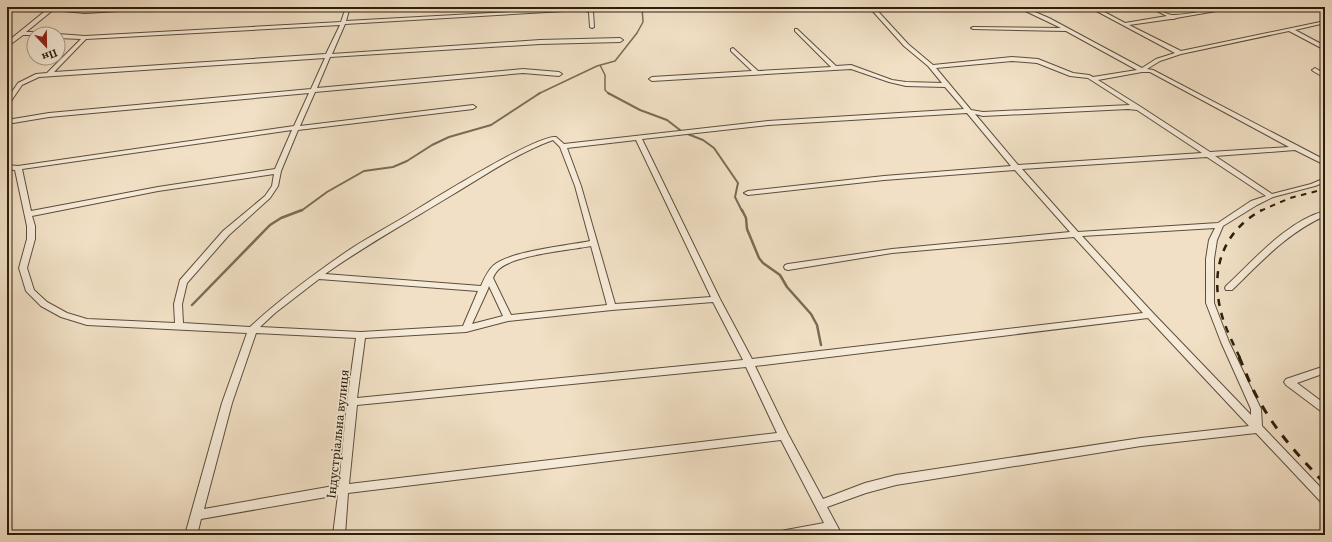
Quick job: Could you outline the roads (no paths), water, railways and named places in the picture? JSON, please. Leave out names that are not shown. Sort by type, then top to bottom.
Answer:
[{"type":"street","points":[[7,45],[53,8],[85,12],[170,7]]},
{"type":"street","points":[[179,326],[178,304],[183,282],[226,233],[268,197],[275,186],[278,171],[343,23],[348,7]]},
{"type":"street","points":[[871,7],[906,45],[932,66],[968,111],[1076,234],[1150,315],[1325,500]]},
{"type":"street","points":[[1019,7],[1067,30],[1142,70]]},
{"type":"street","points":[[1091,7],[1180,53]]},
{"type":"street","points":[[1151,7],[1174,18]]},
{"type":"street","points":[[1126,24],[1174,18],[1237,7]]},
{"type":"street","points":[[66,37],[85,38],[582,8],[591,10],[592,26]]},
{"type":"street","points":[[1142,70],[1158,60],[1180,53],[1238,42],[1289,29],[1325,22]]},
{"type":"street","points":[[974,28],[1067,30]]},
{"type":"street","points":[[1289,29],[1325,48]]},
{"type":"street","points":[[798,30],[835,68]]},
{"type":"street","points":[[22,33],[26,33]]},
{"type":"street","points":[[48,74],[85,38]]},
{"type":"street","points":[[7,103],[20,84],[38,75],[540,42],[620,40]]},
{"type":"street","points":[[733,50],[756,72]]},
{"type":"street","points":[[932,66],[1012,59],[1038,61],[1072,75],[1093,79],[1111,77],[1142,70],[1151,71],[1325,163]]},
{"type":"street","points":[[652,79],[851,67],[891,81],[906,84],[948,85]]},
{"type":"street","points":[[1315,70],[1325,76]]},
{"type":"street","points":[[7,122],[49,115],[523,71],[559,74]]},
{"type":"street","points":[[1093,79],[1271,196]]},
{"type":"street","points":[[7,167],[18,168],[296,128],[472,107]]},
{"type":"street","points":[[563,146],[768,123],[968,111],[983,114],[1128,107],[1139,108]]},
{"type":"street","points":[[638,137],[784,436],[834,531],[786,535]]},
{"type":"street","points":[[191,535],[227,403],[252,329],[317,276],[351,252],[494,167],[540,143],[554,138],[563,146],[578,186],[612,307]]},
{"type":"street","points":[[748,193],[793,187],[1016,167],[1296,148]]},
{"type":"street","points":[[18,168],[32,226],[31,239],[23,268],[30,291],[44,304],[64,315],[87,322],[361,335],[466,329],[508,318],[612,307],[716,299]]},
{"type":"street","points":[[29,214],[158,189],[278,171]]},
{"type":"street","points":[[788,267],[892,251],[1076,234],[1220,225],[1254,203],[1271,196],[1313,185],[1325,180]]},
{"type":"street","points":[[1229,288],[1262,256],[1292,232],[1315,217],[1325,213]]},
{"type":"street","points":[[1220,225],[1214,240],[1210,259],[1210,303],[1225,342],[1256,409],[1257,429]]},
{"type":"street","points":[[466,329],[496,266],[514,258],[594,243]]},
{"type":"street","points":[[317,276],[484,289]]},
{"type":"street","points":[[489,278],[508,318]]},
{"type":"street","points":[[352,402],[749,363],[1150,315]]},
{"type":"street","name":"Індустріальна вулиця","points":[[339,535],[352,402],[361,335]]},
{"type":"street","points":[[1325,369],[1289,382],[1325,409]]},
{"type":"street","points":[[820,505],[865,488],[896,480],[1141,442],[1257,429]]},
{"type":"street","points":[[196,515],[344,489],[784,436]]},
{"type":"waterway","points":[[600,65],[615,61],[637,33],[643,22],[642,7]]},
{"type":"waterway","points":[[540,93],[600,65]]},
{"type":"waterway","points":[[600,65],[605,75],[605,90],[608,93]]},
{"type":"waterway","points":[[301,211],[327,192],[364,171],[393,167],[407,161],[432,145],[449,137],[491,125],[540,93]]},
{"type":"waterway","points":[[608,93],[640,110],[667,120],[680,130]]},
{"type":"waterway","points":[[685,133],[703,140],[714,148],[738,183],[735,197],[742,211]]},
{"type":"waterway","points":[[192,305],[270,225],[281,218],[302,210]]},
{"type":"waterway","points":[[742,210],[746,218],[747,229],[759,258],[763,263],[780,275],[787,287],[811,314],[817,325],[821,345]]},
{"type":"railway","points":[[1261,210],[1290,198],[1325,189]]},
{"type":"railway","points":[[1240,358],[1227,330],[1221,312],[1217,281],[1219,266],[1229,240],[1238,229],[1261,210]]},
{"type":"railway","points":[[1239,357],[1254,391],[1274,424],[1290,445],[1325,484]]}]
